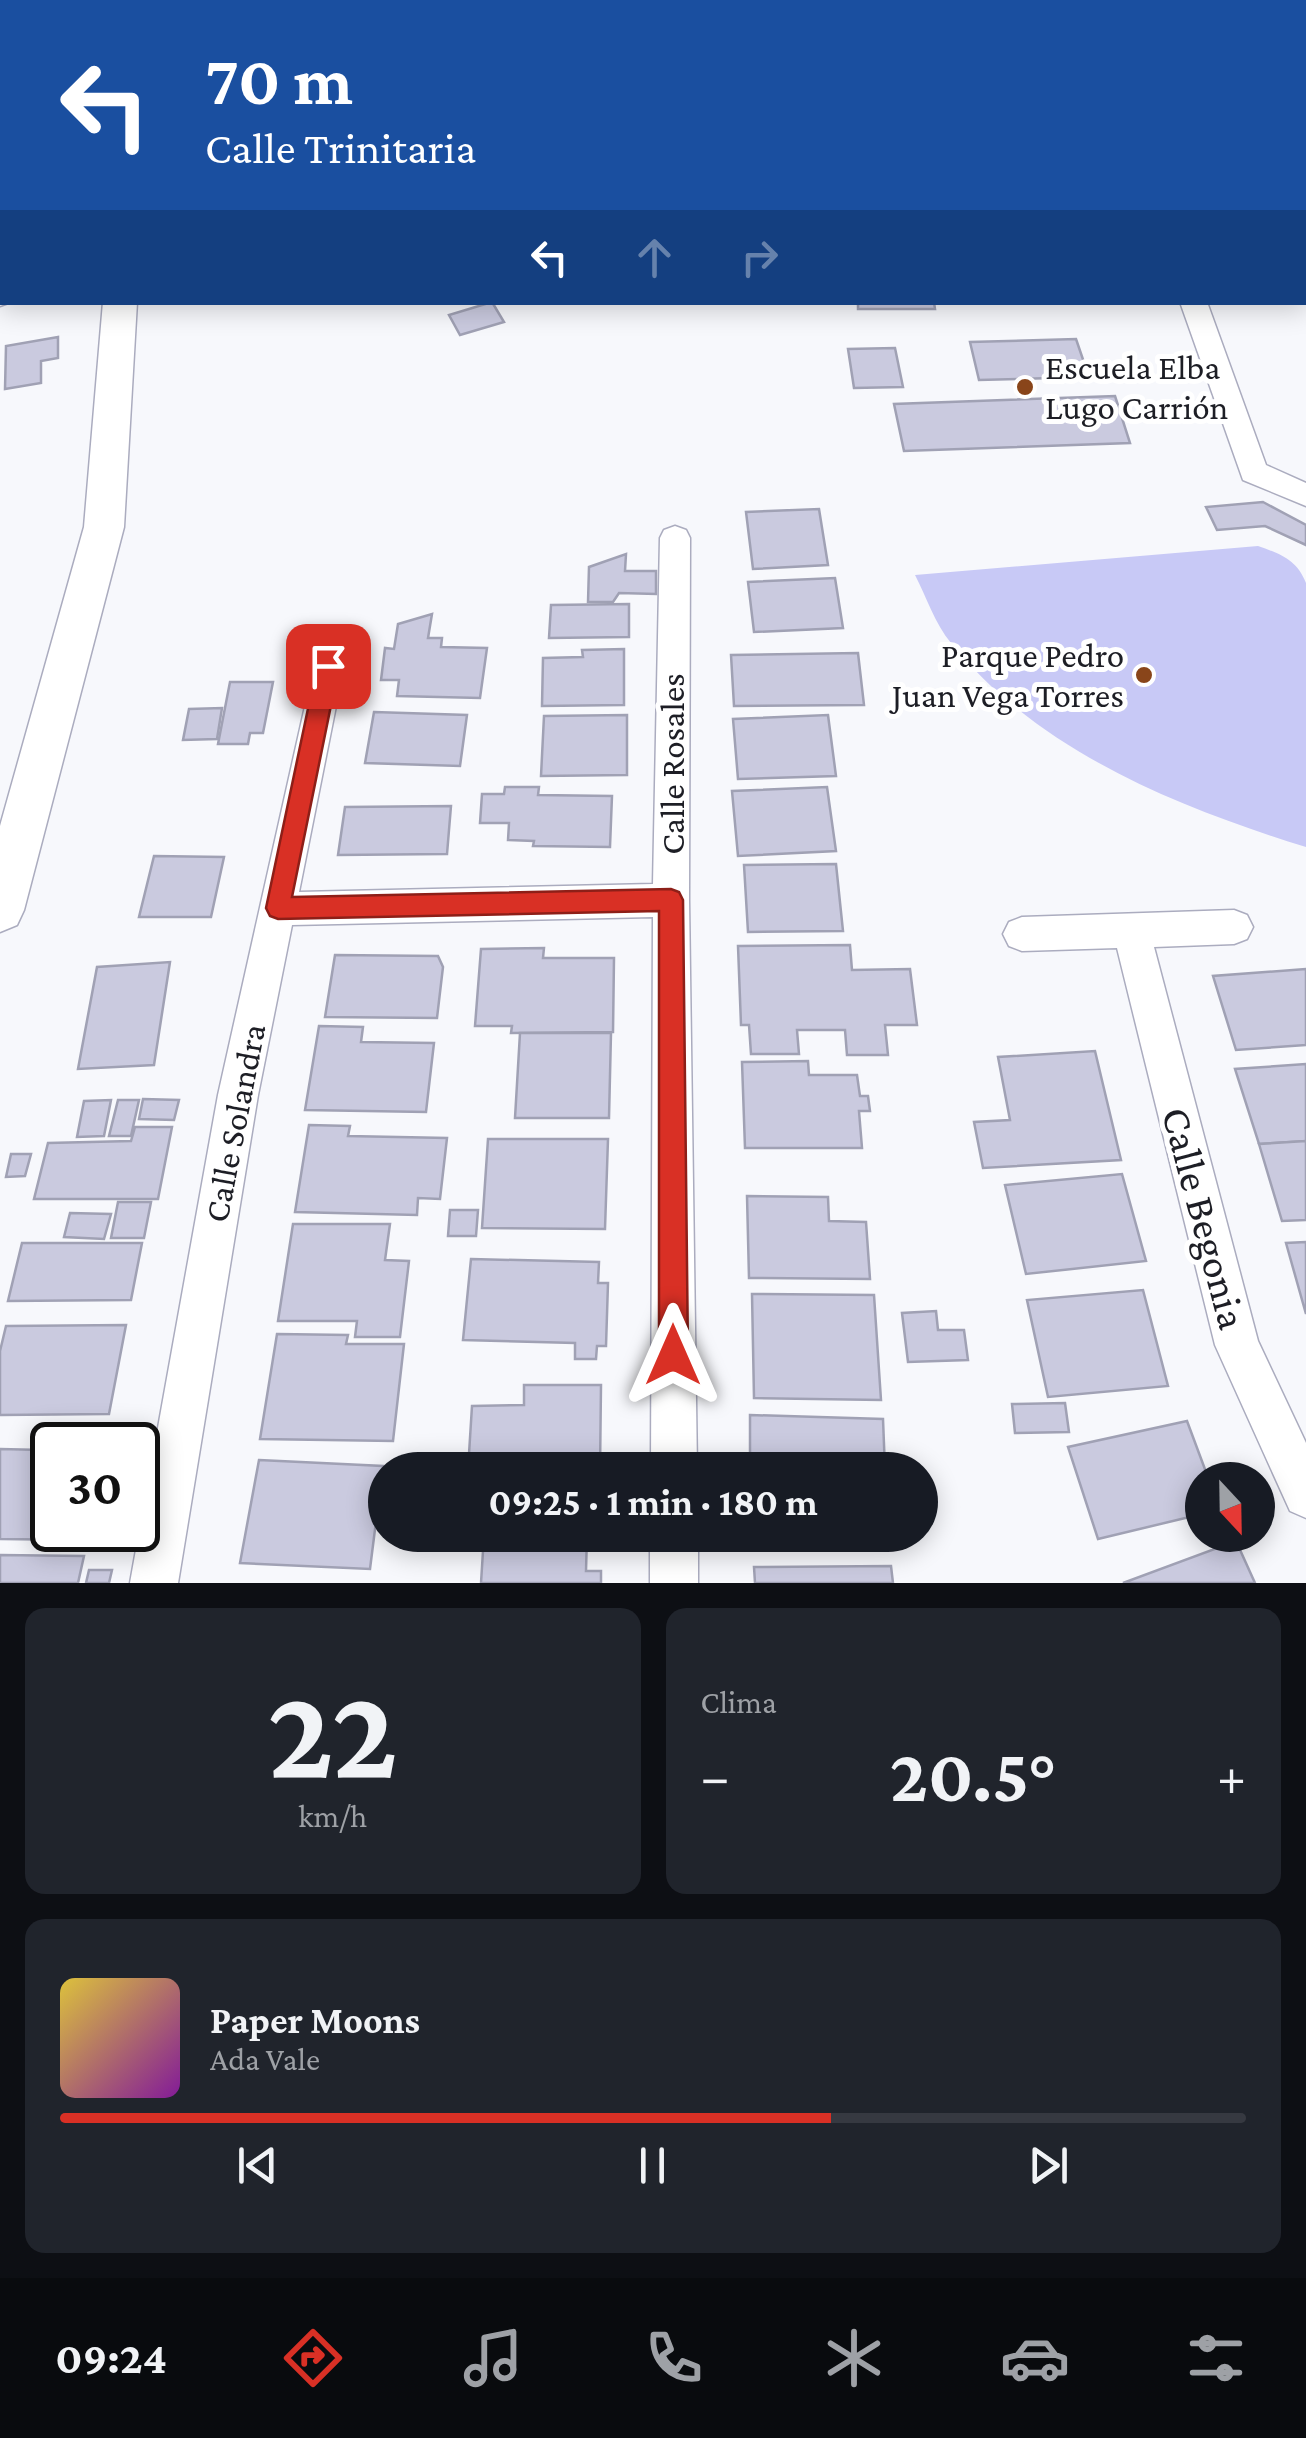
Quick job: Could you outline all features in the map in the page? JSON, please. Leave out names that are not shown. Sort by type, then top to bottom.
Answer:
[{"type":"street","points":[[0,910],[104,528],[120,305]]},
{"type":"street","points":[[1194,305],[1254,472],[1306,495]]},
{"type":"street","name":"Calle Rosales","points":[[674,1452],[671,900],[675,538]]},
{"type":"street","name":"Calle Solandra","points":[[154,1583],[238,1095],[328,666]]},
{"type":"street","points":[[278,908],[671,900]]},
{"type":"street","points":[[1022,934],[1234,927]]},
{"type":"street","name":"Calle Begonia","points":[[1131,931],[1237,1344],[1306,1495]]},
{"type":"street","points":[[674,1552],[674,1583]]},
{"type":"shaded area","name":"Parque Pedro Juan Vega Torres","points":[[1258,546],[1287,559],[1306,583],[1306,847],[1160,793],[1068,744],[1025,715],[951,643],[915,575]]},
{"type":"building","points":[[494,305],[504,322],[460,335],[449,315]]},
{"type":"building","points":[[858,305],[934,305],[935,309],[858,309]]},
{"type":"building","points":[[58,337],[58,358],[41,361],[41,383],[5,389],[6,346]]},
{"type":"building","points":[[1076,339],[1089,377],[979,380],[970,342]]},
{"type":"building","points":[[895,348],[903,387],[854,388],[848,349]]},
{"type":"building","points":[[1115,396],[1130,443],[904,451],[894,404]]},
{"type":"building","points":[[1263,502],[1306,525],[1306,545],[1265,526],[1217,530],[1206,507]]},
{"type":"building","points":[[819,509],[828,565],[753,569],[746,512]]},
{"type":"building","points":[[626,554],[625,571],[656,571],[656,594],[619,593],[613,602],[588,602],[589,567]]},
{"type":"building","points":[[835,578],[843,628],[754,632],[748,582]]},
{"type":"building","points":[[629,604],[629,637],[549,638],[551,605]]},
{"type":"building","points":[[432,614],[428,638],[442,638],[441,647],[487,648],[480,698],[397,696],[399,680],[381,680],[385,648],[394,649],[398,624]]},
{"type":"building","points":[[624,649],[624,705],[542,706],[543,658],[583,657],[582,650]]},
{"type":"building","points":[[858,653],[864,705],[734,706],[731,655]]},
{"type":"building","points":[[230,682],[273,682],[263,733],[250,733],[248,744],[218,744]]},
{"type":"building","points":[[222,708],[217,739],[183,740],[189,709]]},
{"type":"building","points":[[374,712],[467,715],[460,766],[365,763]]},
{"type":"building","points":[[627,715],[627,775],[541,776],[544,716]]},
{"type":"building","points":[[828,715],[836,776],[738,779],[733,719]]},
{"type":"building","points":[[505,787],[539,787],[538,795],[612,796],[610,847],[533,846],[534,841],[508,840],[509,823],[480,823],[482,794],[504,794]]},
{"type":"building","points":[[827,787],[836,851],[738,856],[732,791]]},
{"type":"building","points":[[451,806],[447,854],[338,855],[345,807]]},
{"type":"building","points":[[154,856],[224,857],[211,917],[139,917]]},
{"type":"building","points":[[836,864],[843,931],[748,932],[744,865]]},
{"type":"building","points":[[850,945],[852,970],[910,969],[917,1025],[885,1025],[888,1055],[847,1055],[845,1030],[797,1030],[799,1054],[751,1054],[749,1025],[741,1025],[738,946]]},
{"type":"building","points":[[544,948],[543,958],[614,958],[613,1032],[511,1033],[512,1026],[475,1026],[481,949]]},
{"type":"building","points":[[335,955],[438,956],[443,967],[437,1018],[325,1017]]},
{"type":"building","points":[[170,962],[154,1065],[78,1069],[97,967]]},
{"type":"building","points":[[1306,969],[1306,1045],[1236,1050],[1213,976]]},
{"type":"building","points":[[319,1026],[363,1027],[361,1042],[434,1043],[426,1112],[305,1110]]},
{"type":"building","points":[[520,1033],[611,1033],[609,1118],[515,1118]]},
{"type":"building","points":[[1095,1051],[1121,1160],[983,1168],[974,1122],[1010,1120],[998,1057]]},
{"type":"building","points":[[808,1061],[809,1075],[857,1075],[860,1096],[868,1096],[870,1111],[859,1111],[862,1148],[745,1148],[742,1062]]},
{"type":"building","points":[[1306,1064],[1306,1141],[1259,1144],[1235,1069]]},
{"type":"building","points":[[143,1099],[179,1100],[174,1120],[139,1119]]},
{"type":"building","points":[[111,1100],[104,1136],[77,1137],[84,1101]]},
{"type":"building","points":[[118,1100],[139,1100],[131,1136],[109,1136]]},
{"type":"building","points":[[309,1125],[350,1126],[348,1136],[447,1138],[440,1199],[418,1198],[417,1215],[295,1212]]},
{"type":"building","points":[[135,1127],[172,1127],[158,1199],[34,1199],[48,1143],[131,1141]]},
{"type":"building","points":[[488,1139],[608,1139],[605,1229],[482,1228]]},
{"type":"building","points":[[1306,1141],[1306,1220],[1282,1221],[1259,1144]]},
{"type":"building","points":[[11,1154],[31,1154],[25,1176],[6,1177]]},
{"type":"building","points":[[1122,1174],[1146,1261],[1026,1274],[1005,1185]]},
{"type":"building","points":[[747,1196],[828,1197],[829,1221],[866,1222],[870,1279],[749,1278]]},
{"type":"building","points":[[118,1202],[151,1202],[144,1238],[111,1238]]},
{"type":"building","points":[[450,1210],[478,1210],[476,1236],[448,1236]]},
{"type":"building","points":[[70,1213],[111,1214],[104,1239],[64,1237]]},
{"type":"building","points":[[293,1224],[390,1224],[385,1260],[409,1261],[400,1337],[355,1337],[357,1321],[278,1321]]},
{"type":"building","points":[[1306,1242],[1306,1314],[1286,1243]]},
{"type":"building","points":[[22,1243],[142,1243],[131,1300],[8,1301]]},
{"type":"building","points":[[471,1259],[599,1262],[598,1283],[608,1283],[606,1346],[597,1346],[596,1359],[575,1359],[575,1343],[463,1340]]},
{"type":"building","points":[[1143,1290],[1168,1386],[1048,1397],[1027,1300]]},
{"type":"building","points":[[752,1294],[874,1295],[881,1400],[754,1398]]},
{"type":"building","points":[[936,1311],[938,1330],[964,1330],[968,1360],[908,1362],[902,1313]]},
{"type":"building","points":[[126,1325],[109,1414],[0,1415],[0,1351],[6,1326]]},
{"type":"building","points":[[277,1334],[348,1335],[346,1344],[404,1344],[393,1441],[260,1439]]},
{"type":"building","points":[[524,1385],[601,1385],[600,1452],[469,1452],[472,1406],[524,1405]]},
{"type":"building","points":[[1065,1403],[1069,1432],[1015,1433],[1012,1404]]},
{"type":"building","points":[[750,1415],[883,1419],[884,1452],[750,1452]]},
{"type":"building","points":[[1187,1421],[1202,1462],[1185,1462],[1185,1518],[1098,1539],[1068,1447]]},
{"type":"building","points":[[0,1449],[30,1450],[30,1539],[0,1539]]},
{"type":"building","points":[[259,1460],[368,1465],[370,1569],[240,1563]]},
{"type":"building","points":[[483,1552],[587,1552],[586,1571],[601,1571],[601,1583],[481,1583]]},
{"type":"building","points":[[1206,1552],[1241,1552],[1255,1583],[1123,1583]]},
{"type":"building","points":[[0,1555],[84,1556],[78,1583],[0,1583]]},
{"type":"building","points":[[891,1566],[893,1583],[755,1583],[754,1567]]},
{"type":"building","points":[[89,1570],[112,1570],[109,1583],[86,1583]]},
{"type":"place","name":"Escuela Elba Lugo Carrión","points":[[1025,387]]},
{"type":"place","name":"Parque Pedro Juan Vega Torres","points":[[1144,675]]},
{"type":"route","points":[[328,666],[278,908],[671,900],[673,1355]]}]
